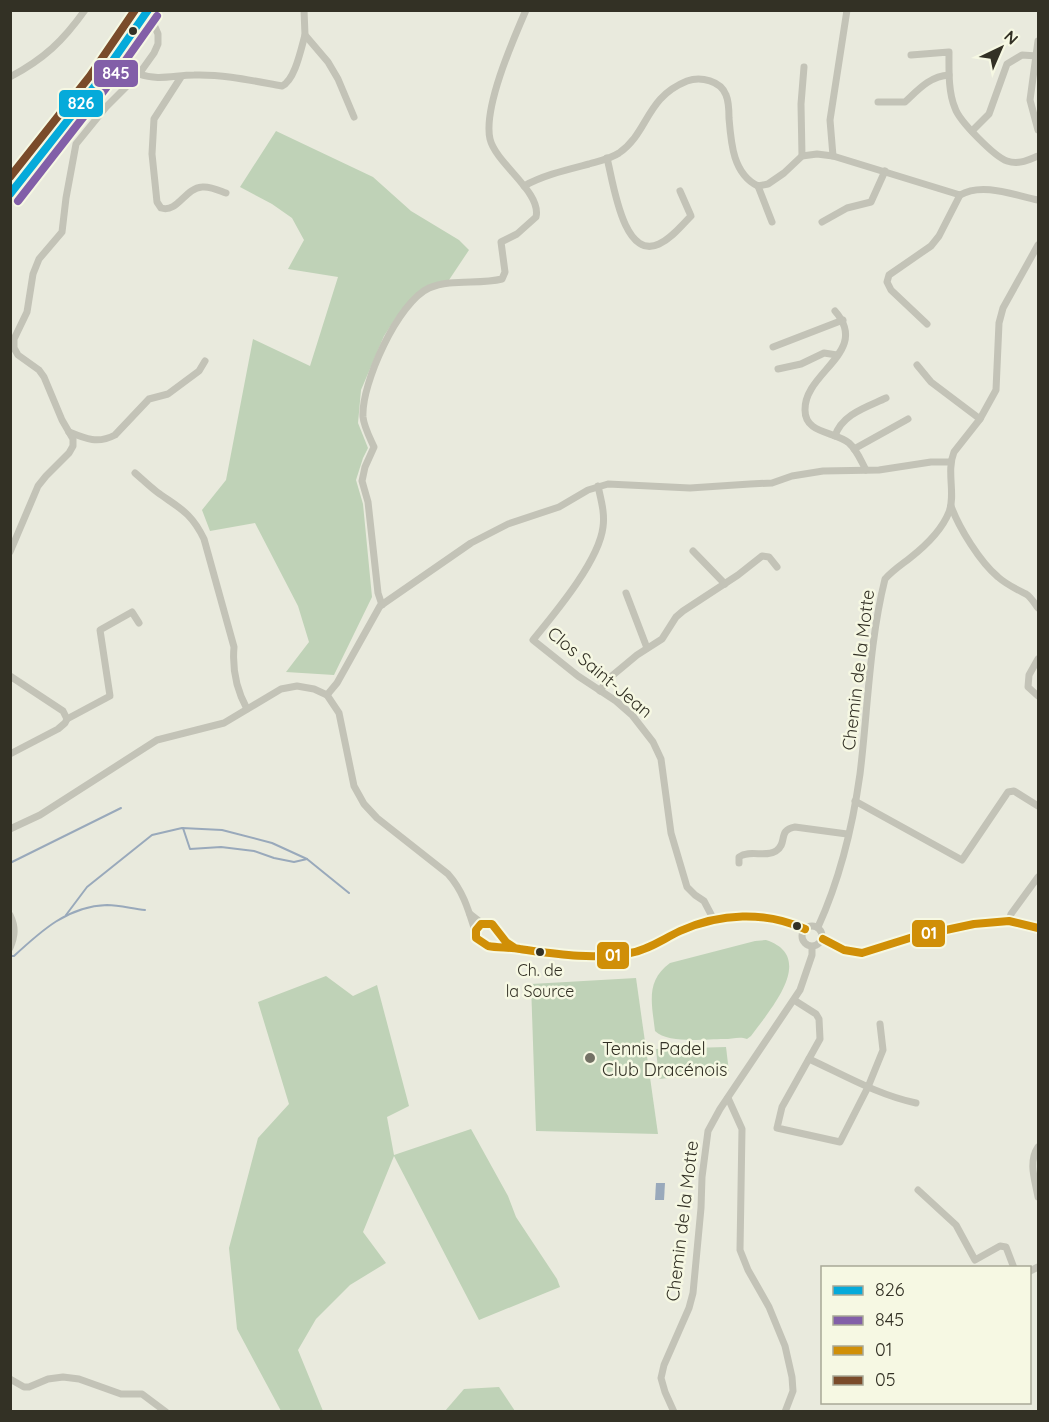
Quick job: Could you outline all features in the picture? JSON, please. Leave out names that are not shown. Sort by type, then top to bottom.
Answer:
[{"type":"main road","points":[[10,180],[91,76],[135,10]]},
{"type":"main road","points":[[10,195],[58,136],[145,15]]},
{"type":"street","points":[[10,77],[44,57],[61,41],[85,10]]},
{"type":"street","points":[[139,74],[151,79],[194,75],[233,78],[282,86],[287,84],[291,78],[305,35],[304,10]]},
{"type":"street","points":[[382,605],[378,593],[368,502],[362,481],[365,467],[374,447],[363,419],[365,393],[392,328],[421,294],[428,289],[448,284],[502,279],[505,276],[505,261],[501,242],[518,234],[530,224],[537,212],[524,186],[492,146],[489,136],[492,104],[506,60],[526,10]]},
{"type":"street","points":[[832,156],[831,110],[847,10]]},
{"type":"street","points":[[10,552],[38,486],[73,446],[73,439],[55,405],[44,377],[39,370],[18,355],[14,348],[14,339],[27,312],[36,266],[47,248],[62,232],[76,144],[106,107],[139,74],[158,44],[155,27],[145,15]]},
{"type":"street","points":[[305,35],[328,62],[354,117]]},
{"type":"street","points":[[1038,41],[1038,56],[1030,100],[1038,130]]},
{"type":"street","points":[[911,55],[949,52],[949,75],[955,108],[972,131],[1006,161],[1023,163],[1038,156]]},
{"type":"street","points":[[972,131],[989,114],[1007,64],[1022,55],[1038,56]]},
{"type":"street","points":[[802,156],[801,104],[804,67]]},
{"type":"street","points":[[878,102],[905,102],[926,84],[941,76],[949,75]]},
{"type":"street","points":[[181,77],[154,119],[152,154],[157,202],[161,208],[172,207],[192,190],[200,187],[226,193]]},
{"type":"street","points":[[524,186],[540,178],[618,153],[629,144],[664,94],[693,79],[707,80],[718,85],[726,95],[735,159],[743,175],[758,186],[772,222]]},
{"type":"street","points":[[758,186],[768,184],[802,156],[817,154],[885,171],[960,195]]},
{"type":"street","points":[[607,158],[626,230],[634,241],[646,247],[658,245],[671,237],[691,216],[681,191]]},
{"type":"street","points":[[822,222],[846,208],[871,202],[885,171]]},
{"type":"street","points":[[927,324],[891,290],[887,282],[889,275],[931,246],[939,236],[960,195],[969,190],[981,189],[1038,200]]},
{"type":"street","points":[[1038,245],[1003,308],[999,324],[996,390],[980,419],[954,452],[950,462],[951,505],[956,519],[984,563],[1007,584],[1028,595],[1038,608]]},
{"type":"street","points":[[835,311],[843,320],[847,333],[845,345],[808,396],[804,408],[805,419],[814,429],[835,435],[850,444],[866,470]]},
{"type":"street","points":[[773,347],[843,320]]},
{"type":"street","points":[[778,369],[801,364],[824,353],[837,355]]},
{"type":"street","points":[[69,432],[93,441],[115,435],[148,399],[172,391],[199,371],[205,361]]},
{"type":"street","points":[[917,365],[931,382],[980,419]]},
{"type":"street","points":[[835,435],[838,427],[850,415],[886,398]]},
{"type":"street","points":[[854,449],[908,419]]},
{"type":"street","points":[[327,695],[337,682],[369,622],[382,605],[471,543],[508,524],[559,507],[598,486],[608,484],[690,488],[772,483],[792,476],[823,471],[866,470],[906,467],[931,462],[950,462]]},
{"type":"street","points":[[135,473],[157,492],[179,506],[197,524],[204,538],[234,647],[232,665],[236,686],[247,709]]},
{"type":"street","name":"Clos Saint-Jean","points":[[598,486],[604,510],[603,529],[597,549],[566,599],[533,640],[632,715],[653,742],[661,759],[671,833],[687,887],[704,901],[714,920]]},
{"type":"street","name":"Chemin de la Motte","points":[[818,927],[834,885],[855,801],[872,652],[885,579],[920,550],[940,526],[951,505]]},
{"type":"street","points":[[693,552],[725,584]]},
{"type":"street","points":[[600,691],[607,680],[662,639],[683,610],[725,584],[762,556],[769,556],[777,567]]},
{"type":"street","points":[[626,593],[647,648]]},
{"type":"street","points":[[10,754],[62,727],[67,719],[110,696],[100,630],[132,612],[139,623]]},
{"type":"street","points":[[1038,659],[1029,675],[1028,687],[1038,696]]},
{"type":"street","points":[[10,676],[63,711],[67,719]]},
{"type":"street","points":[[10,829],[40,815],[157,740],[224,723],[281,689],[297,686],[314,689],[327,695],[339,713],[354,786],[364,804],[377,818],[448,874],[462,892],[481,944],[540,953],[615,956],[648,948],[691,926],[714,920],[768,917],[786,920],[804,929],[811,926],[818,927],[823,939],[819,945],[812,947],[803,942],[804,929]]},
{"type":"street","points":[[855,801],[962,860],[1008,792],[1014,791],[1038,807]]},
{"type":"street","points":[[739,863],[739,858],[745,853],[773,853],[778,850],[783,841],[784,832],[788,828],[847,834]]},
{"type":"street","points":[[1009,921],[1011,914],[1038,877]]},
{"type":"street","points":[[469,913],[495,926],[499,934],[516,948]]},
{"type":"street","points":[[10,915],[15,925],[10,948]]},
{"type":"street","points":[[823,939],[844,950],[862,953],[913,937],[975,924],[1009,921],[1038,928]]},
{"type":"street","points":[[476,934],[478,927],[485,923]]},
{"type":"street","points":[[488,946],[495,943],[499,934]]},
{"type":"street","name":"Chemin de la Motte","points":[[674,1412],[661,1378],[693,1293],[708,1131],[794,1000],[806,974],[812,947]]},
{"type":"street","points":[[794,1000],[816,1014],[819,1019],[820,1039],[782,1107],[777,1128],[840,1142],[868,1087],[883,1050],[880,1024]]},
{"type":"street","points":[[809,1059],[868,1087],[916,1103]]},
{"type":"street","points":[[728,1098],[742,1129],[740,1250],[748,1270],[769,1307],[785,1346],[793,1391],[785,1412]]},
{"type":"street","points":[[1038,1147],[1032,1163],[1038,1197]]},
{"type":"street","points":[[918,1190],[956,1225],[975,1260],[1000,1246],[1006,1247],[1013,1266]]},
{"type":"street","points":[[10,1379],[24,1387],[48,1379],[63,1377],[79,1379],[121,1394],[142,1394],[166,1412]]},
{"type":"green space","points":[[276,131],[373,177],[411,211],[459,240],[469,250],[449,280],[422,289],[397,316],[384,336],[361,390],[358,423],[368,448],[356,480],[363,504],[372,597],[334,675],[286,672],[309,642],[298,606],[255,523],[210,531],[202,510],[226,480],[253,339],[310,366],[338,277],[288,269],[304,240],[292,218],[240,187]]},
{"type":"green space","points":[[766,940],[781,948],[788,959],[789,971],[785,985],[777,999],[751,1036],[747,1039],[687,1040],[669,1038],[655,1031],[653,985],[662,970],[670,963]]},
{"type":"green space","points":[[326,976],[353,996],[377,985],[409,1106],[387,1117],[394,1155],[471,1129],[508,1196],[516,1217],[560,1287],[479,1320],[394,1156],[363,1232],[386,1263],[350,1285],[316,1319],[298,1350],[323,1411],[281,1411],[237,1329],[229,1248],[258,1138],[289,1104],[258,1002]]},
{"type":"green space","name":"Tennis Padel Club Dracénois","points":[[636,978],[658,1134],[536,1131],[531,984]]},
{"type":"green space","points":[[726,1047],[729,1072],[659,1079],[656,1049]]},
{"type":"green space","points":[[499,1387],[515,1411],[445,1411],[464,1389]]},
{"type":"water","points":[[656,1183],[665,1183],[664,1200],[655,1200]]},
{"type":"waterway","points":[[10,863],[121,808]]},
{"type":"waterway","points":[[66,915],[87,887],[152,835],[182,828],[222,830],[272,843],[307,859],[349,893]]},
{"type":"waterway","points":[[183,828],[190,849],[221,847],[254,851],[294,862],[307,859]]},
{"type":"waterway","points":[[10,956],[14,956],[45,929],[80,910],[107,905],[145,910]]},
{"type":"transit line","name":"05","points":[[10,177],[90,76],[135,10]]},
{"type":"transit line","name":"826","points":[[10,194],[98,82],[148,10]]},
{"type":"transit line","name":"845","points":[[18,201],[106,88],[157,16]]},
{"type":"transit line","name":"01","points":[[515,948],[506,942],[492,924],[481,924],[476,930],[476,938],[488,946],[588,956],[637,952],[695,925],[742,916],[774,919],[805,929]]},
{"type":"transit line","name":"01","points":[[823,939],[844,950],[862,953],[913,937],[974,924],[1009,921],[1038,928]]},
{"type":"place","name":"Ch. de la Source","points":[[540,952]]},
{"type":"place","name":"Tennis Padel Club Dracénois","points":[[590,1058]]}]
